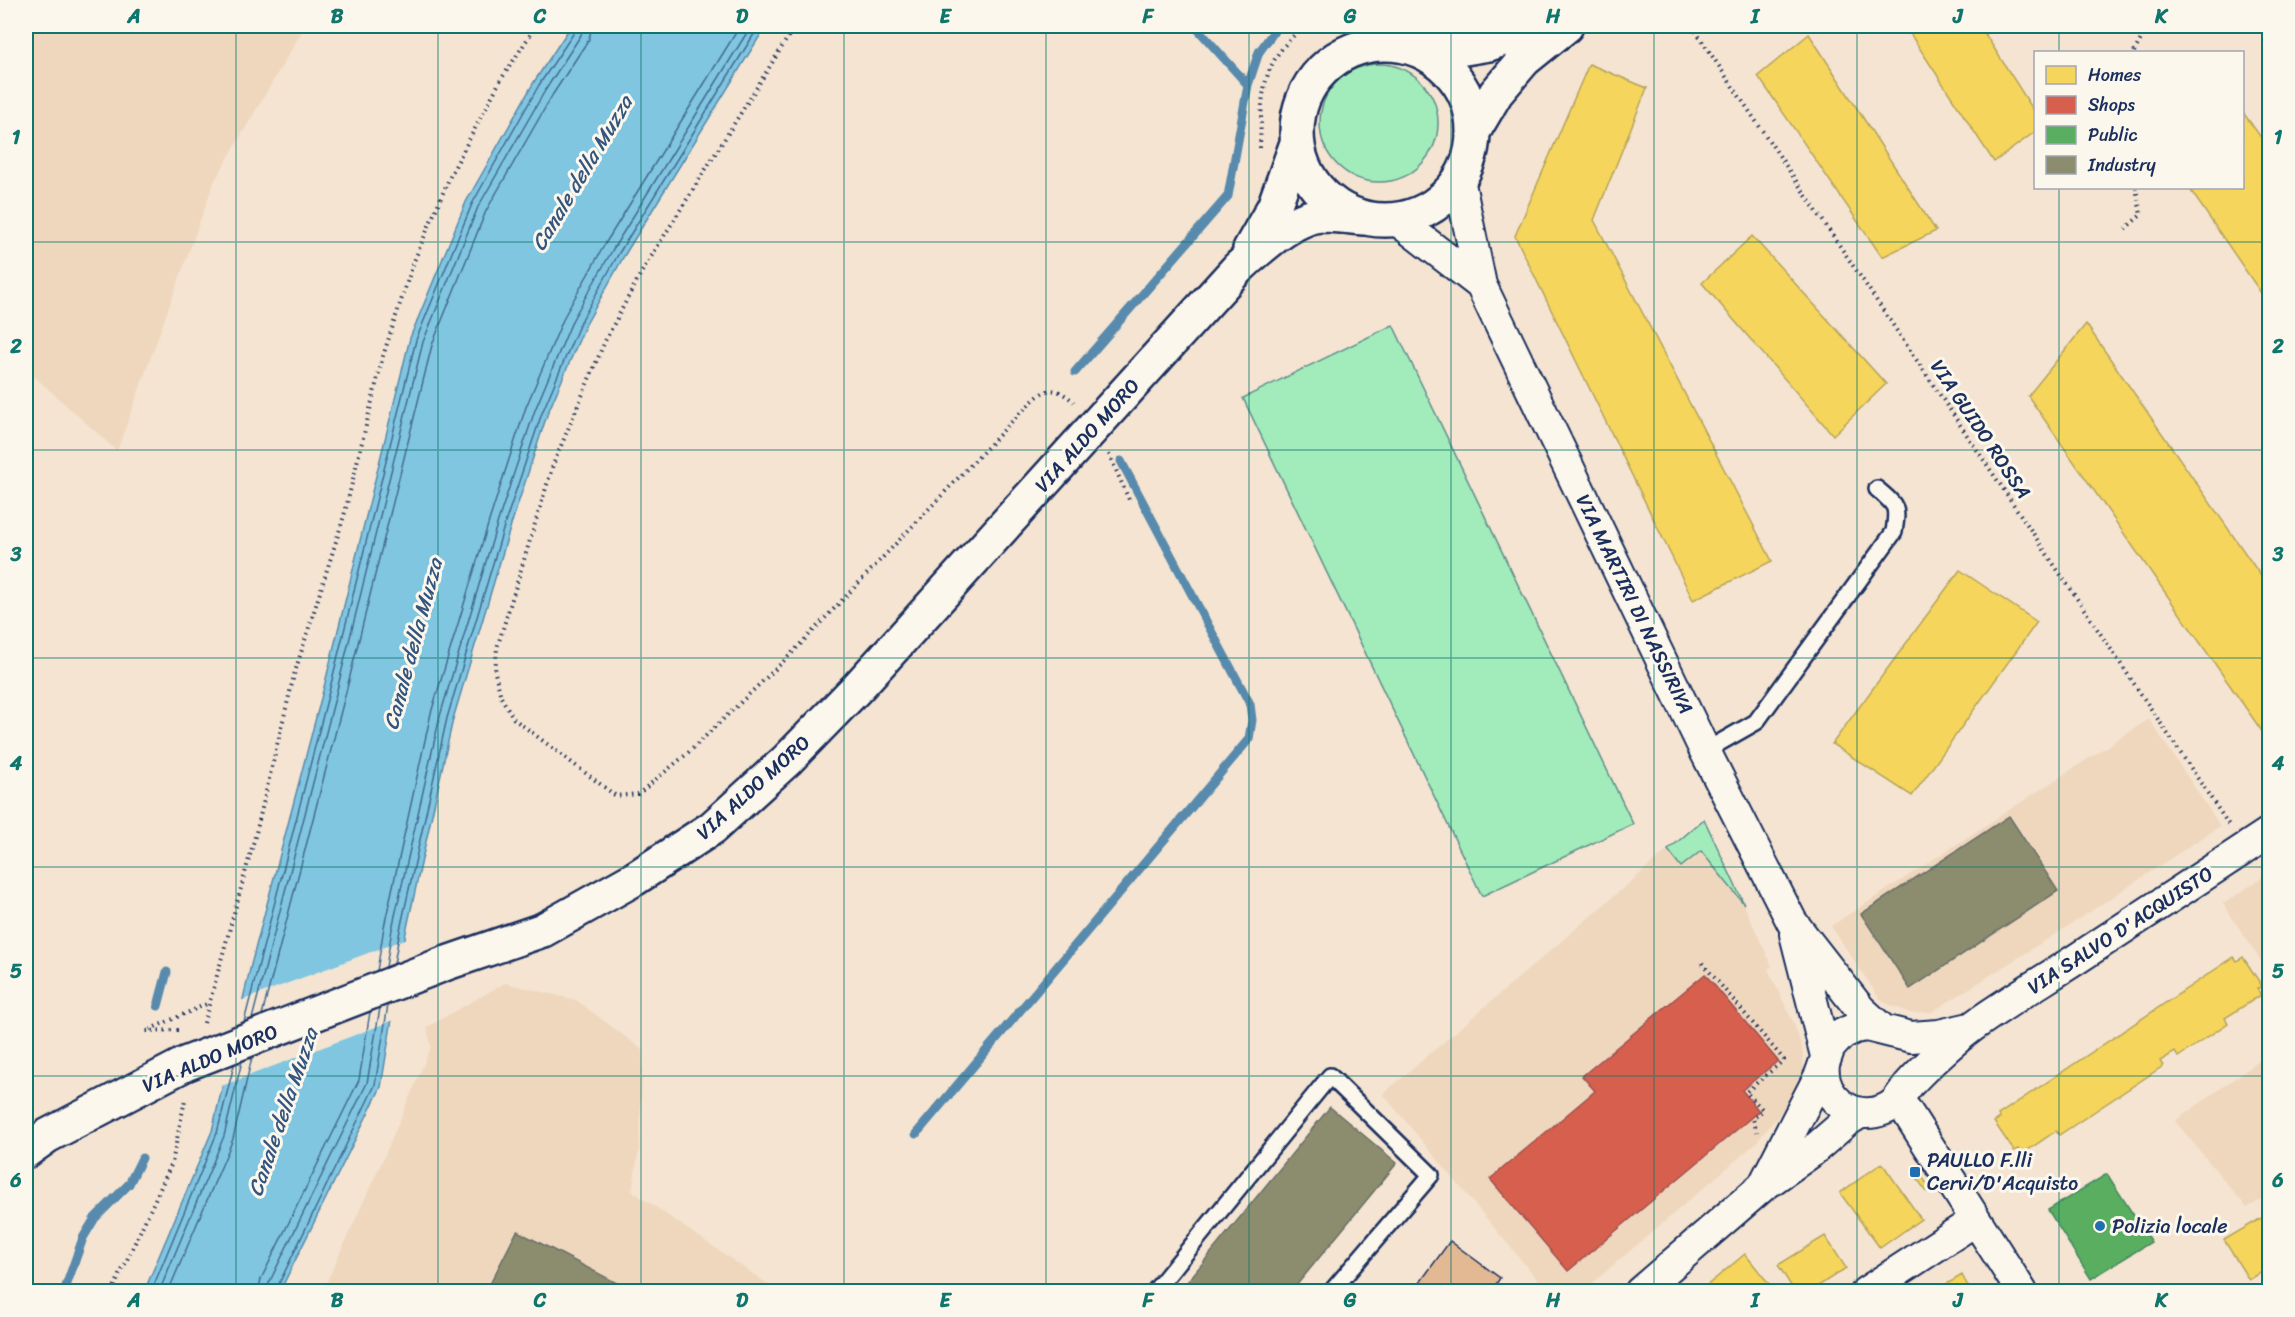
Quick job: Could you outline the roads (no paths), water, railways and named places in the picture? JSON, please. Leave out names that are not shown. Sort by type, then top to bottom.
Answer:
[{"type":"street","name":"VIA ALDO MORO","points":[[1364,218],[1344,211],[1326,199],[1312,183],[1302,164],[1297,143],[1300,106],[1318,74],[1348,52],[1366,46],[1459,49],[1489,44],[1540,26]]},
{"type":"street","name":"VIA ALDO MORO","points":[[1473,132],[1496,93],[1524,60],[1566,26]]},
{"type":"street","name":"VIA ALDO MORO","points":[[26,1151],[47,1136],[185,1064],[444,964],[543,930],[634,879],[712,828],[787,760],[858,687],[1086,414],[1268,242],[1291,226],[1319,215],[1396,220],[1415,215],[1432,206],[1447,194],[1460,178],[1469,156],[1473,132],[1471,115],[1466,99],[1448,70],[1434,59],[1403,46]]},
{"type":"street","name":"VIA ALDO MORO","points":[[1238,268],[1274,207],[1297,143]]},
{"type":"street","name":"VIA MARTIRI DI NASSIRIYA","points":[[1460,178],[1481,285],[1705,751],[1792,922],[1860,1010],[1886,1031]]},
{"type":"street","name":"VIA MARTIRI DI NASSIRIYA","points":[[1396,220],[1481,285]]},
{"type":"street","name":"VIA SALVO D'ACQUISTO","points":[[1970,1028],[2270,832]]},
{"type":"street","name":"VIA MARTIRI DI NASSIRIYA","points":[[1792,922],[1825,1060]]},
{"type":"street","points":[[1769,1175],[1820,1075],[1831,1044],[1845,1032],[1864,1026],[1911,1037],[1939,1035],[1970,1028]]},
{"type":"street","points":[[1825,1060],[1825,1080],[1832,1097],[1845,1107],[1860,1113],[1875,1113],[1901,1096],[1970,1028]]},
{"type":"street","points":[[1886,1031],[1901,1042],[1909,1057],[1910,1075],[1901,1096],[1905,1109],[2022,1292]]},
{"type":"street","points":[[1640,1292],[1769,1175],[1810,1153],[1847,1121],[1860,1113]]},
{"type":"street","points":[[1866,1292],[1976,1220]]},
{"type":"lane","points":[[1705,751],[1756,722],[1894,532],[1897,511],[1892,501],[1877,489]]},
{"type":"lane","points":[[1154,1292],[1330,1076],[1431,1175],[1331,1292]]},
{"type":"water","name":"Canale della Muzza","points":[[571,26],[766,26],[624,256],[585,326],[547,415],[511,525],[453,719],[406,932],[381,1087],[280,1291],[144,1292],[212,1131],[251,965],[324,687],[410,338],[466,202],[534,82]]},
{"type":"waterway","points":[[1075,372],[1228,196],[1248,85],[1195,26]]},
{"type":"waterway","points":[[1248,85],[1259,52],[1278,26]]},
{"type":"waterway","points":[[916,1134],[1249,739],[1252,720],[1250,704],[1121,461]]},
{"type":"waterway","points":[[158,1006],[167,972]]},
{"type":"waterway","points":[[64,1292],[83,1238],[95,1218],[129,1184],[142,1158]]},
{"type":"place","name":"PAULLO F.lli Cervi/D'Acquisto","points":[[1915,1172]]},
{"type":"place","name":"Polizia locale","points":[[2100,1226]]}]
